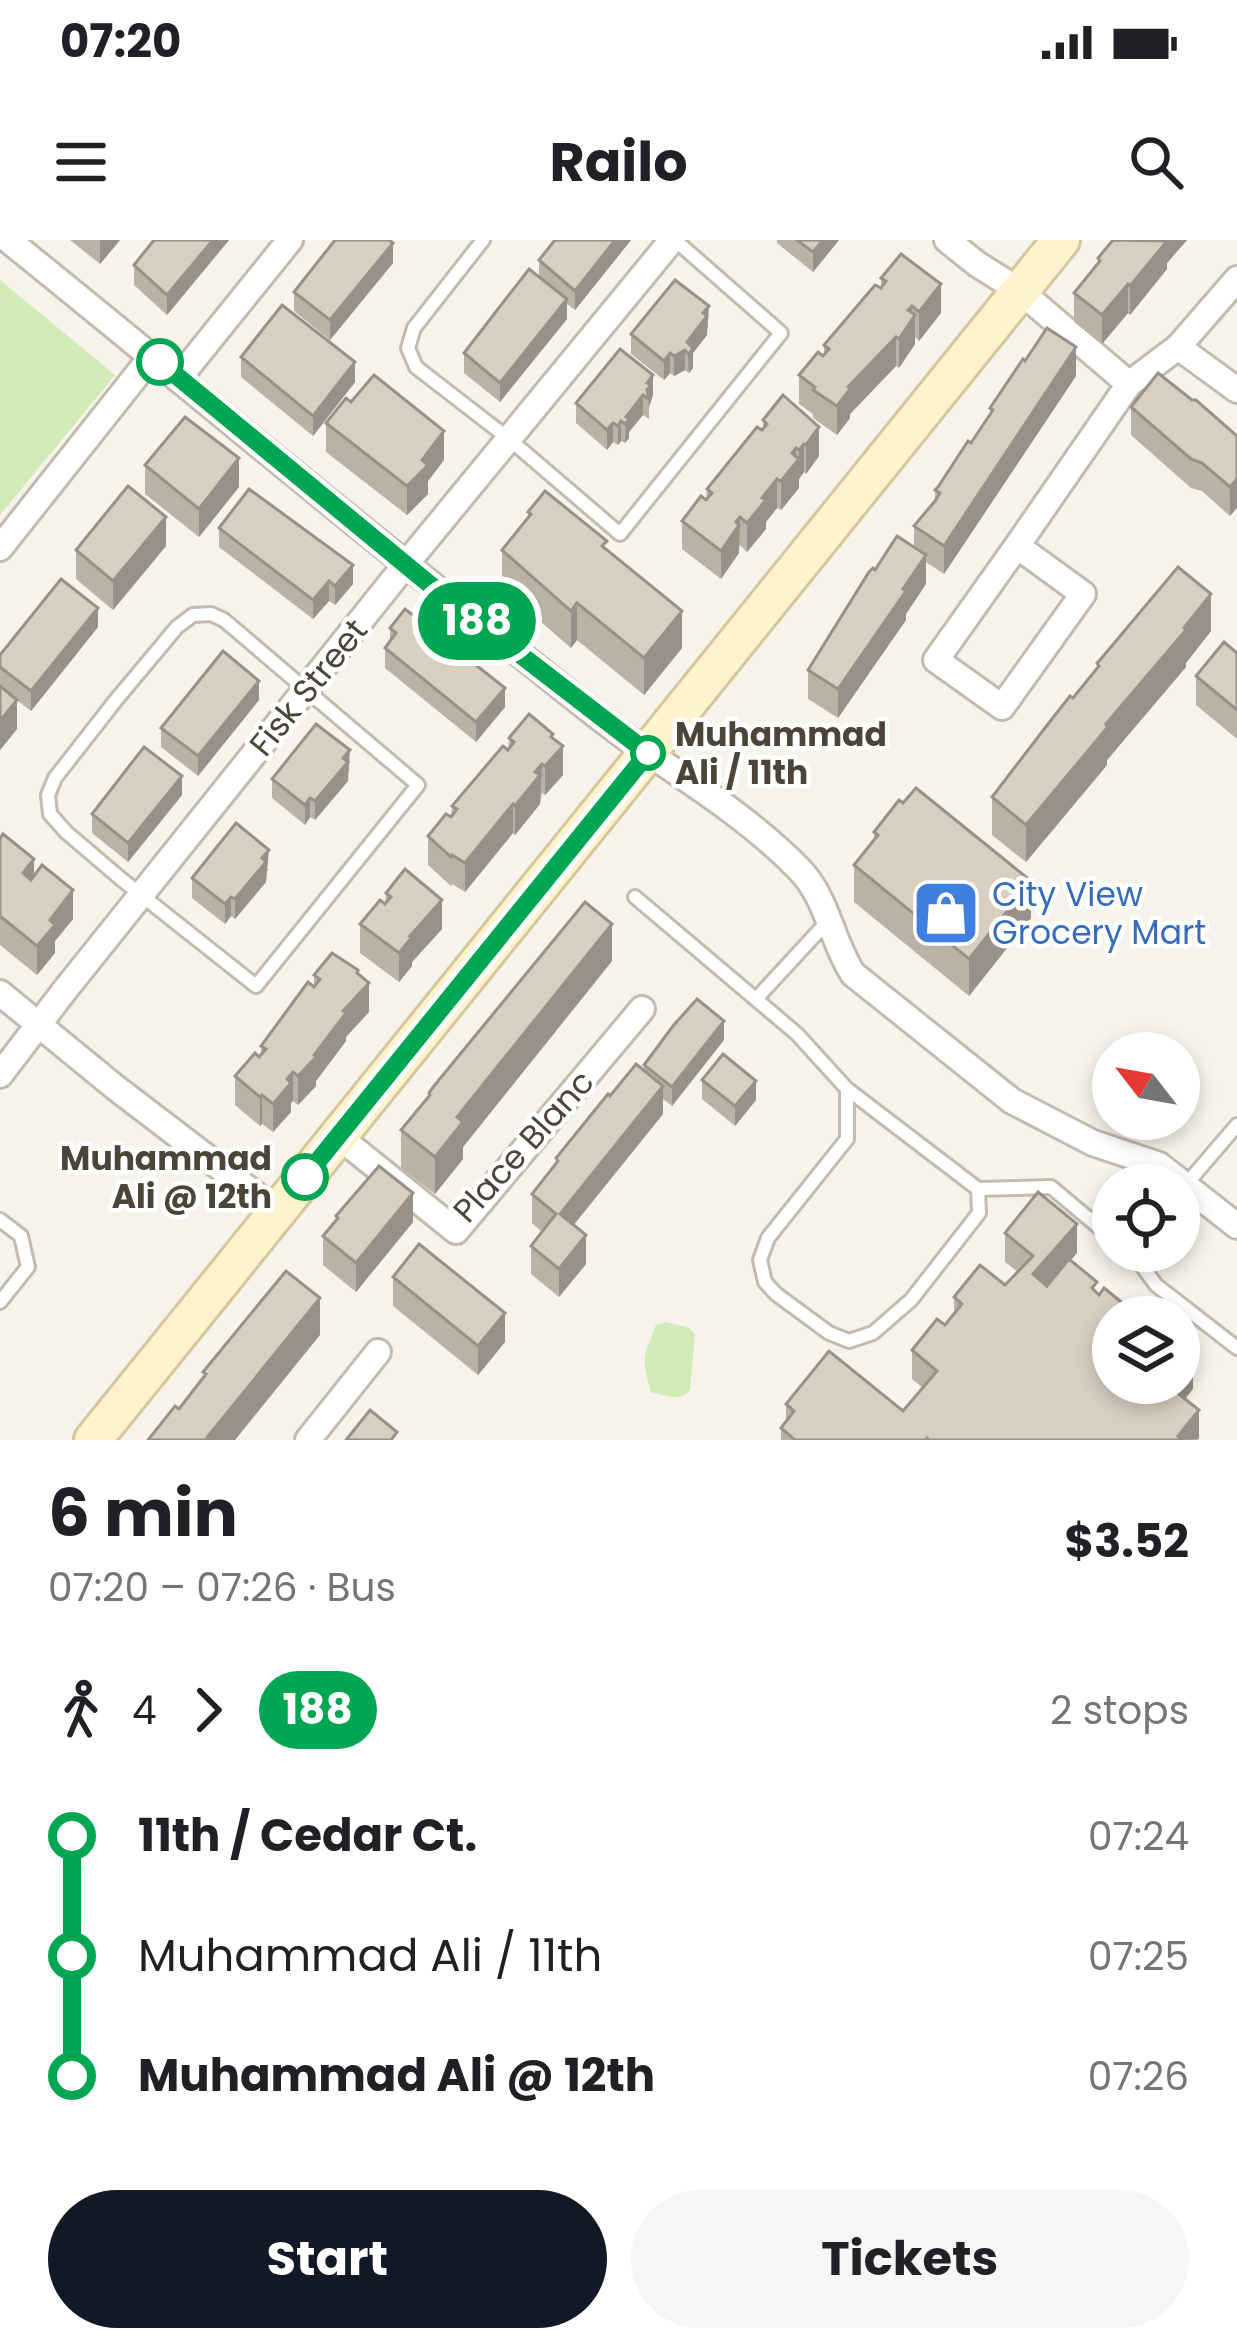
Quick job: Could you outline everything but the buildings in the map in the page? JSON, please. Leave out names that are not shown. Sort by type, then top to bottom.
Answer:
[{"type":"main road","points":[[93,1440],[1061,240]]},
{"type":"street","points":[[8,240],[406,565],[648,753],[689,779],[801,872],[820,897],[853,974],[1012,1100],[1093,1143],[1154,1164]]},
{"type":"street","points":[[178,379],[290,240]]},
{"type":"street","name":"Fisk Street","points":[[0,1075],[406,565],[673,240]]},
{"type":"street","points":[[947,240],[1019,291],[1129,384]]},
{"type":"street","points":[[1017,546],[1083,593],[1002,706],[936,660],[1129,384],[1178,346],[1237,279]]},
{"type":"street","points":[[1178,346],[1237,391]]},
{"type":"street","points":[[0,548],[152,356]]},
{"type":"street","points":[[0,993],[277,1211]]},
{"type":"street","name":"Place Blanc","points":[[338,1136],[456,1231],[643,1010]]},
{"type":"street","points":[[1200,1201],[1237,1226]]},
{"type":"street","points":[[308,1440],[378,1352]]},
{"type":"lane","points":[[483,240],[414,328],[408,348],[416,367],[620,534],[781,333],[673,240]]},
{"type":"lane","points":[[211,614],[224,620],[307,689],[418,785],[256,986],[66,832],[50,814],[48,795],[116,700],[176,627],[193,615],[211,614]]},
{"type":"lane","points":[[635,897],[797,1034],[847,1089],[978,1189],[1051,1187],[1092,1221]]},
{"type":"lane","points":[[756,999],[829,920]]},
{"type":"lane","points":[[847,1089],[847,1139],[768,1238],[760,1260],[764,1282],[776,1294],[829,1333],[849,1341],[874,1333],[911,1300],[980,1213],[978,1189]]},
{"type":"lane","points":[[1200,1168],[1237,1125]]},
{"type":"lane","points":[[0,1220],[21,1236],[28,1267],[0,1302]]},
{"type":"lane","points":[[1147,1272],[1156,1285],[1237,1348]]},
{"type":"green space","points":[[0,280],[115,375],[0,515]]},
{"type":"green space","points":[[666,1322],[695,1334],[690,1389],[678,1397],[651,1392],[646,1371],[646,1352],[656,1325]]},
{"type":"bus line","name":"188","points":[[160,362],[434,588],[648,753],[305,1177]]},
{"type":"place","name":"Muhammad Ali / 11th","points":[[648,753]]},
{"type":"place","name":"City View Grocery Mart","points":[[946,913]]},
{"type":"place","name":"Muhammad Ali @ 12th","points":[[305,1177]]}]
